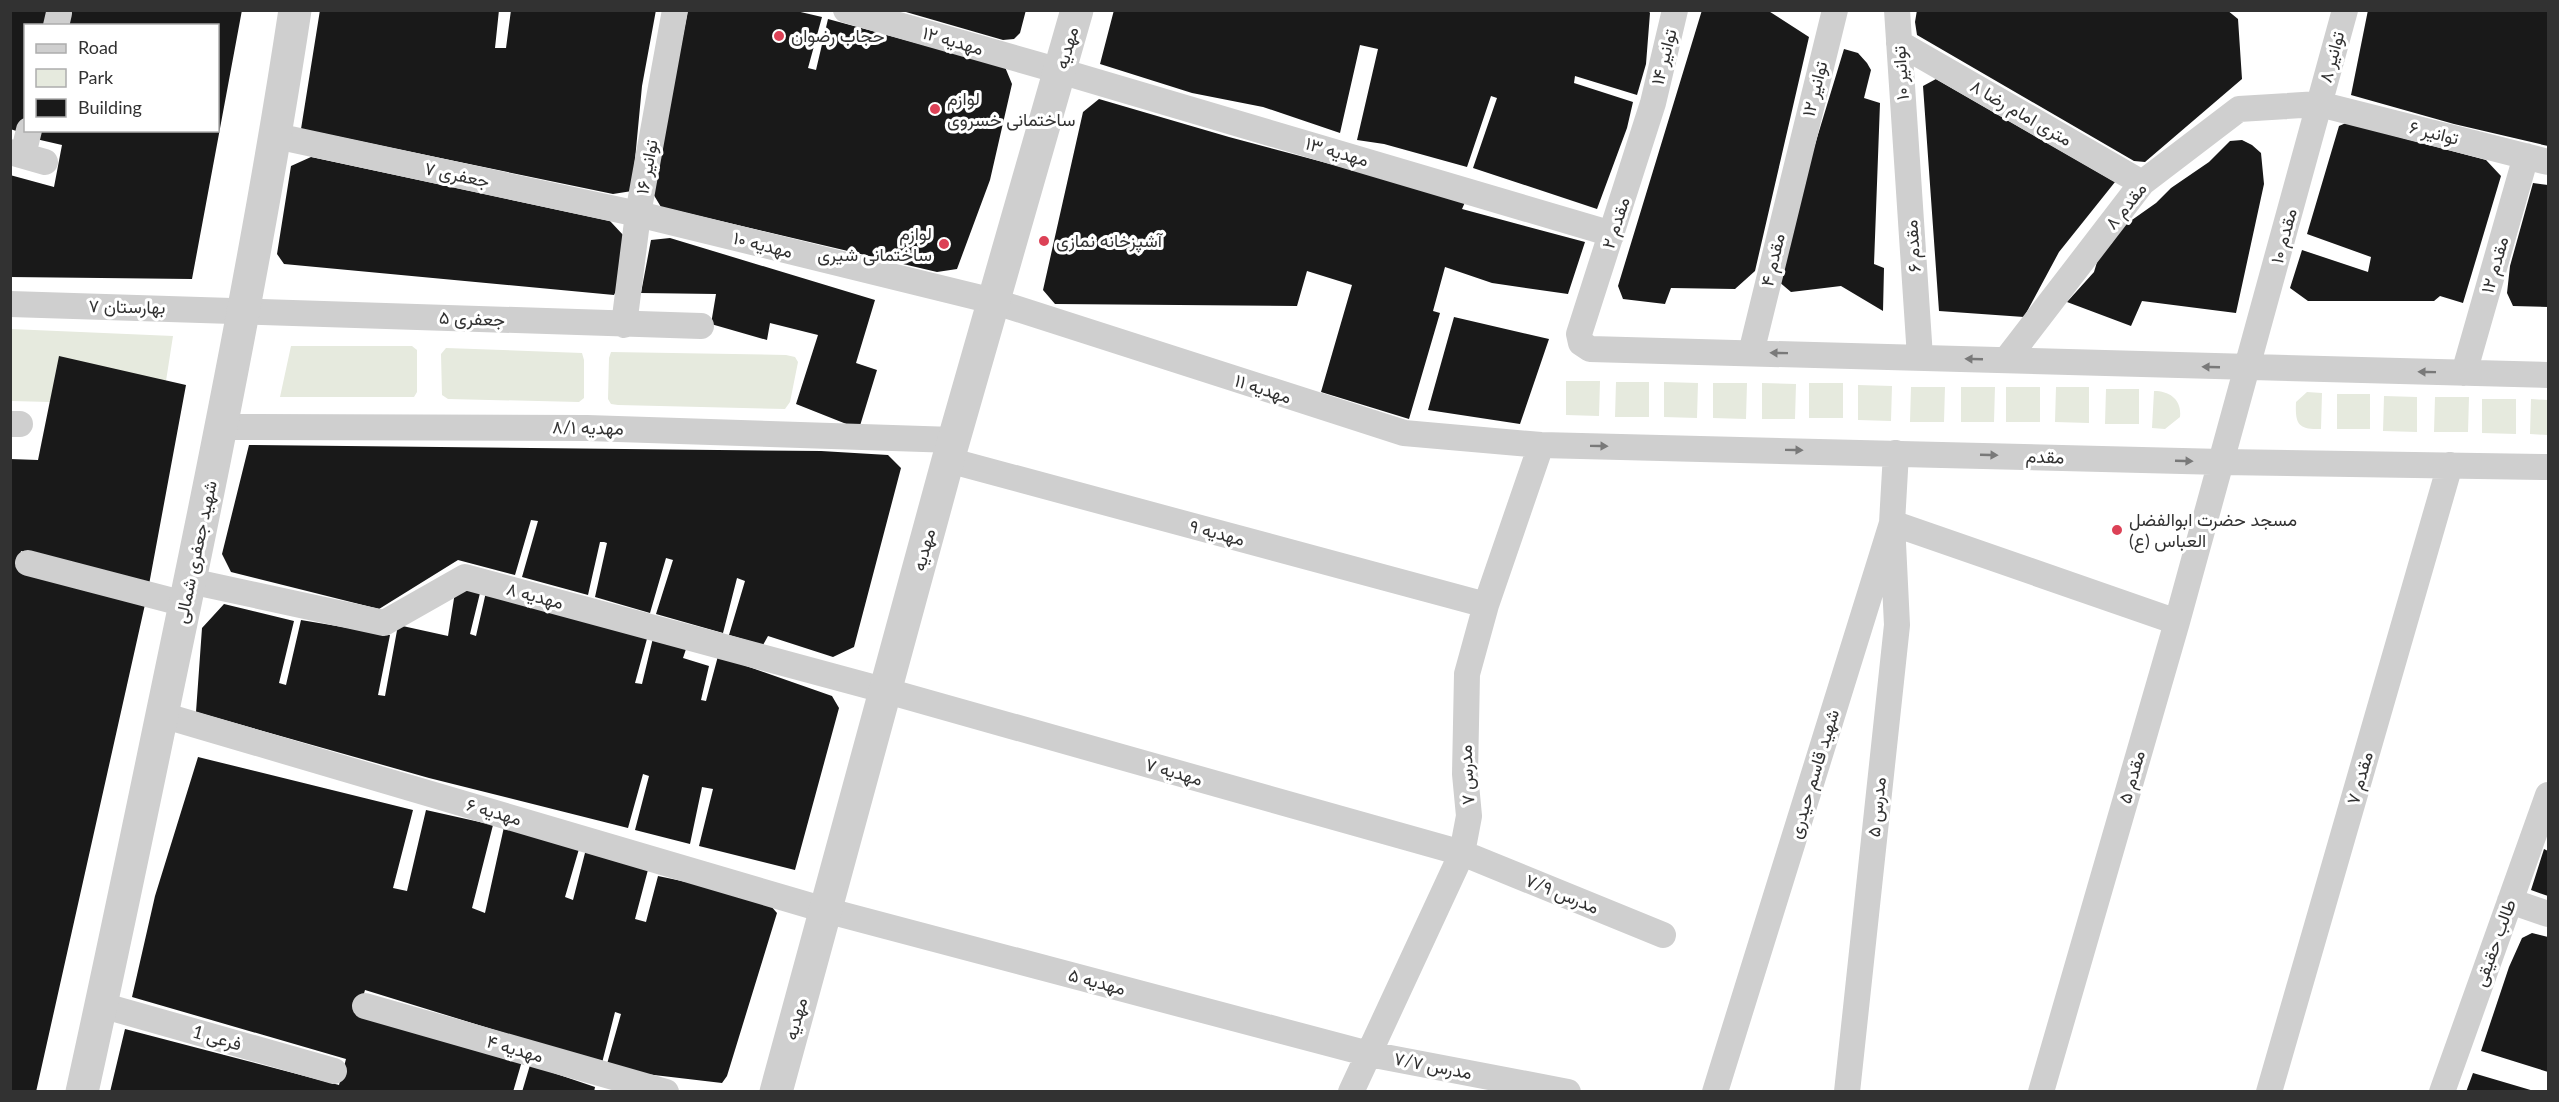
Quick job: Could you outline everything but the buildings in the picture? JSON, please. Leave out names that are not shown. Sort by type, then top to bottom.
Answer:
[{"type":"street","name":"شهید جعفری شمالی","points":[[82,1092],[222,426],[276,136],[295,10]]},
{"type":"street","name":"توانیر ۱۶","points":[[624,325],[638,214],[675,10]]},
{"type":"street","name":"مهدیه ۱۲","points":[[846,10],[1060,71]]},
{"type":"street","name":"مهدیه","points":[[776,1092],[951,450],[1077,10]]},
{"type":"street","name":"توانیر ۱۴","points":[[1653,103],[1676,10]]},
{"type":"street","name":"توانیر ۱۲","points":[[1795,168],[1834,10]]},
{"type":"street","name":"توانیر ۱۰","points":[[1897,10],[1906,135]]},
{"type":"street","name":"توانیر ۸","points":[[2319,104],[2344,10]]},
{"type":"street","name":"۸ متری امام رضا","points":[[1899,43],[2142,183]]},
{"type":"street","name":"مهدیه ۱۳","points":[[1060,71],[1612,234]]},
{"type":"street","name":"مقدم ۲","points":[[1653,103],[1579,334],[1581,343],[1590,349],[1751,353]]},
{"type":"street","name":"توانیر ۶","points":[[2319,104],[2537,159]]},
{"type":"street","name":"مقدم ۸","points":[[2006,360],[2142,183],[2239,110],[2319,104]]},
{"type":"street","name":"مقدم ۱۰","points":[[2222,462],[2319,104]]},
{"type":"street","points":[[26,156],[29,132]]},
{"type":"street","name":"مقدم ۶","points":[[1906,135],[1920,357]]},
{"type":"street","name":"جعفری ۷","points":[[276,136],[638,214]]},
{"type":"street","name":"مقدم ۱۲","points":[[2464,373],[2537,159]]},
{"type":"street","name":"مقدم ۴","points":[[1751,353],[1795,168]]},
{"type":"street","name":"مهدیه ۱۰","points":[[638,214],[993,301]]},
{"type":"street","name":"مهدیه ۱۱","points":[[993,301],[1385,429],[1404,434],[1540,445]]},
{"type":"street","name":"بهارستان ۷","points":[[10,304],[243,310]]},
{"type":"street","name":"جعفری ۵","points":[[243,310],[701,326]]},
{"type":"street","points":[[1751,353],[2548,375]]},
{"type":"street","name":"مهدیه ۸/۱","points":[[222,426],[587,428],[951,450]]},
{"type":"street","name":"مقدم","points":[[1540,445],[2222,462],[2548,467]]},
{"type":"street","name":"مدرس ۷","points":[[1351,1092],[1462,853],[1469,816],[1465,774],[1467,674],[1486,605],[1540,445]]},
{"type":"street","name":"مهدیه ۹","points":[[951,450],[1486,605]]},
{"type":"street","name":"شهید قاسم حیدری","points":[[1715,1092],[1892,523],[1896,453]]},
{"type":"street","name":"مقدم ۵","points":[[2041,1092],[2222,462]]},
{"type":"street","name":"مقدم ۷","points":[[2269,1092],[2450,465]]},
{"type":"street","points":[[1892,523],[2177,622]]},
{"type":"street","name":"مدرس ۵","points":[[1846,1092],[1897,625],[1892,523]]},
{"type":"street","name":"مهدیه ۸","points":[[28,563],[188,592],[384,623],[465,577],[887,691]]},
{"type":"street","name":"مهدیه ۷","points":[[887,691],[1462,853]]},
{"type":"street","name":"مهدیه ۶","points":[[162,715],[825,910]]},
{"type":"street","name":"طالب حقیقی","points":[[2442,1092],[2548,795]]},
{"type":"street","name":"مدرس ۷/۹","points":[[1462,853],[1663,935]]},
{"type":"street","points":[[2510,901],[2548,914]]},
{"type":"street","name":"مهدیه ۵","points":[[825,910],[1369,1054]]},
{"type":"street","name":"فرعی 1","points":[[101,1005],[334,1071]]},
{"type":"street","name":"مهدیه ۴","points":[[364,1006],[666,1092]]},
{"type":"street","name":"مدرس ۷/۷","points":[[1369,1054],[1568,1092]]},
{"type":"green space","points":[[11,329],[173,336],[166,381],[50,402],[11,401]]},
{"type":"green space","points":[[291,346],[412,346],[417,350],[417,392],[414,397],[280,397]]},
{"type":"green space","points":[[446,348],[582,353],[584,398],[579,402],[448,399],[442,395],[441,354]]},
{"type":"green space","points":[[611,352],[786,355],[795,357],[798,362],[790,402],[785,409],[618,405],[611,404],[608,399]]},
{"type":"green space","points":[[1566,381],[1600,381],[1599,416],[1566,415]]},
{"type":"green space","points":[[1616,382],[1649,382],[1649,417],[1615,417]]},
{"type":"green space","points":[[1664,382],[1698,383],[1697,418],[1664,417]]},
{"type":"green space","points":[[1713,383],[1747,383],[1746,419],[1713,418]]},
{"type":"green space","points":[[1762,383],[1796,384],[1795,419],[1762,419]]},
{"type":"green space","points":[[1809,383],[1843,383],[1843,418],[1809,418]]},
{"type":"green space","points":[[1858,385],[1892,386],[1891,421],[1858,420]]},
{"type":"green space","points":[[1911,387],[1945,387],[1944,422],[1910,422]]},
{"type":"green space","points":[[1961,387],[1995,387],[1994,422],[1961,422]]},
{"type":"green space","points":[[2006,387],[2040,387],[2040,422],[2006,422]]},
{"type":"green space","points":[[2056,387],[2089,387],[2089,423],[2055,422]]},
{"type":"green space","points":[[2106,389],[2139,389],[2139,424],[2105,424]]},
{"type":"green space","points":[[2154,391],[2170,395],[2179,406],[2180,417],[2165,429],[2152,428]]},
{"type":"green space","points":[[2307,392],[2322,393],[2321,429],[2303,427],[2297,420],[2296,402]]},
{"type":"green space","points":[[2337,394],[2370,394],[2370,429],[2337,429]]},
{"type":"green space","points":[[2384,396],[2417,397],[2417,432],[2383,431]]},
{"type":"green space","points":[[2435,397],[2469,397],[2468,432],[2434,432]]},
{"type":"green space","points":[[2482,399],[2516,399],[2516,434],[2482,433]]},
{"type":"green space","points":[[2531,399],[2548,400],[2548,435],[2530,434]]},
{"type":"place","name":"حجاب رضوان","points":[[779,36]]},
{"type":"place","name":"لوازم ساختمانی خسروی","points":[[935,109]]},
{"type":"place","name":"آشپزخانه نمازی","points":[[1044,241]]},
{"type":"place","name":"لوازم ساختمانی شیری","points":[[944,244]]},
{"type":"place","name":"مسجد حضرت ابوالفضل العباس (ع)","points":[[2117,530]]}]
